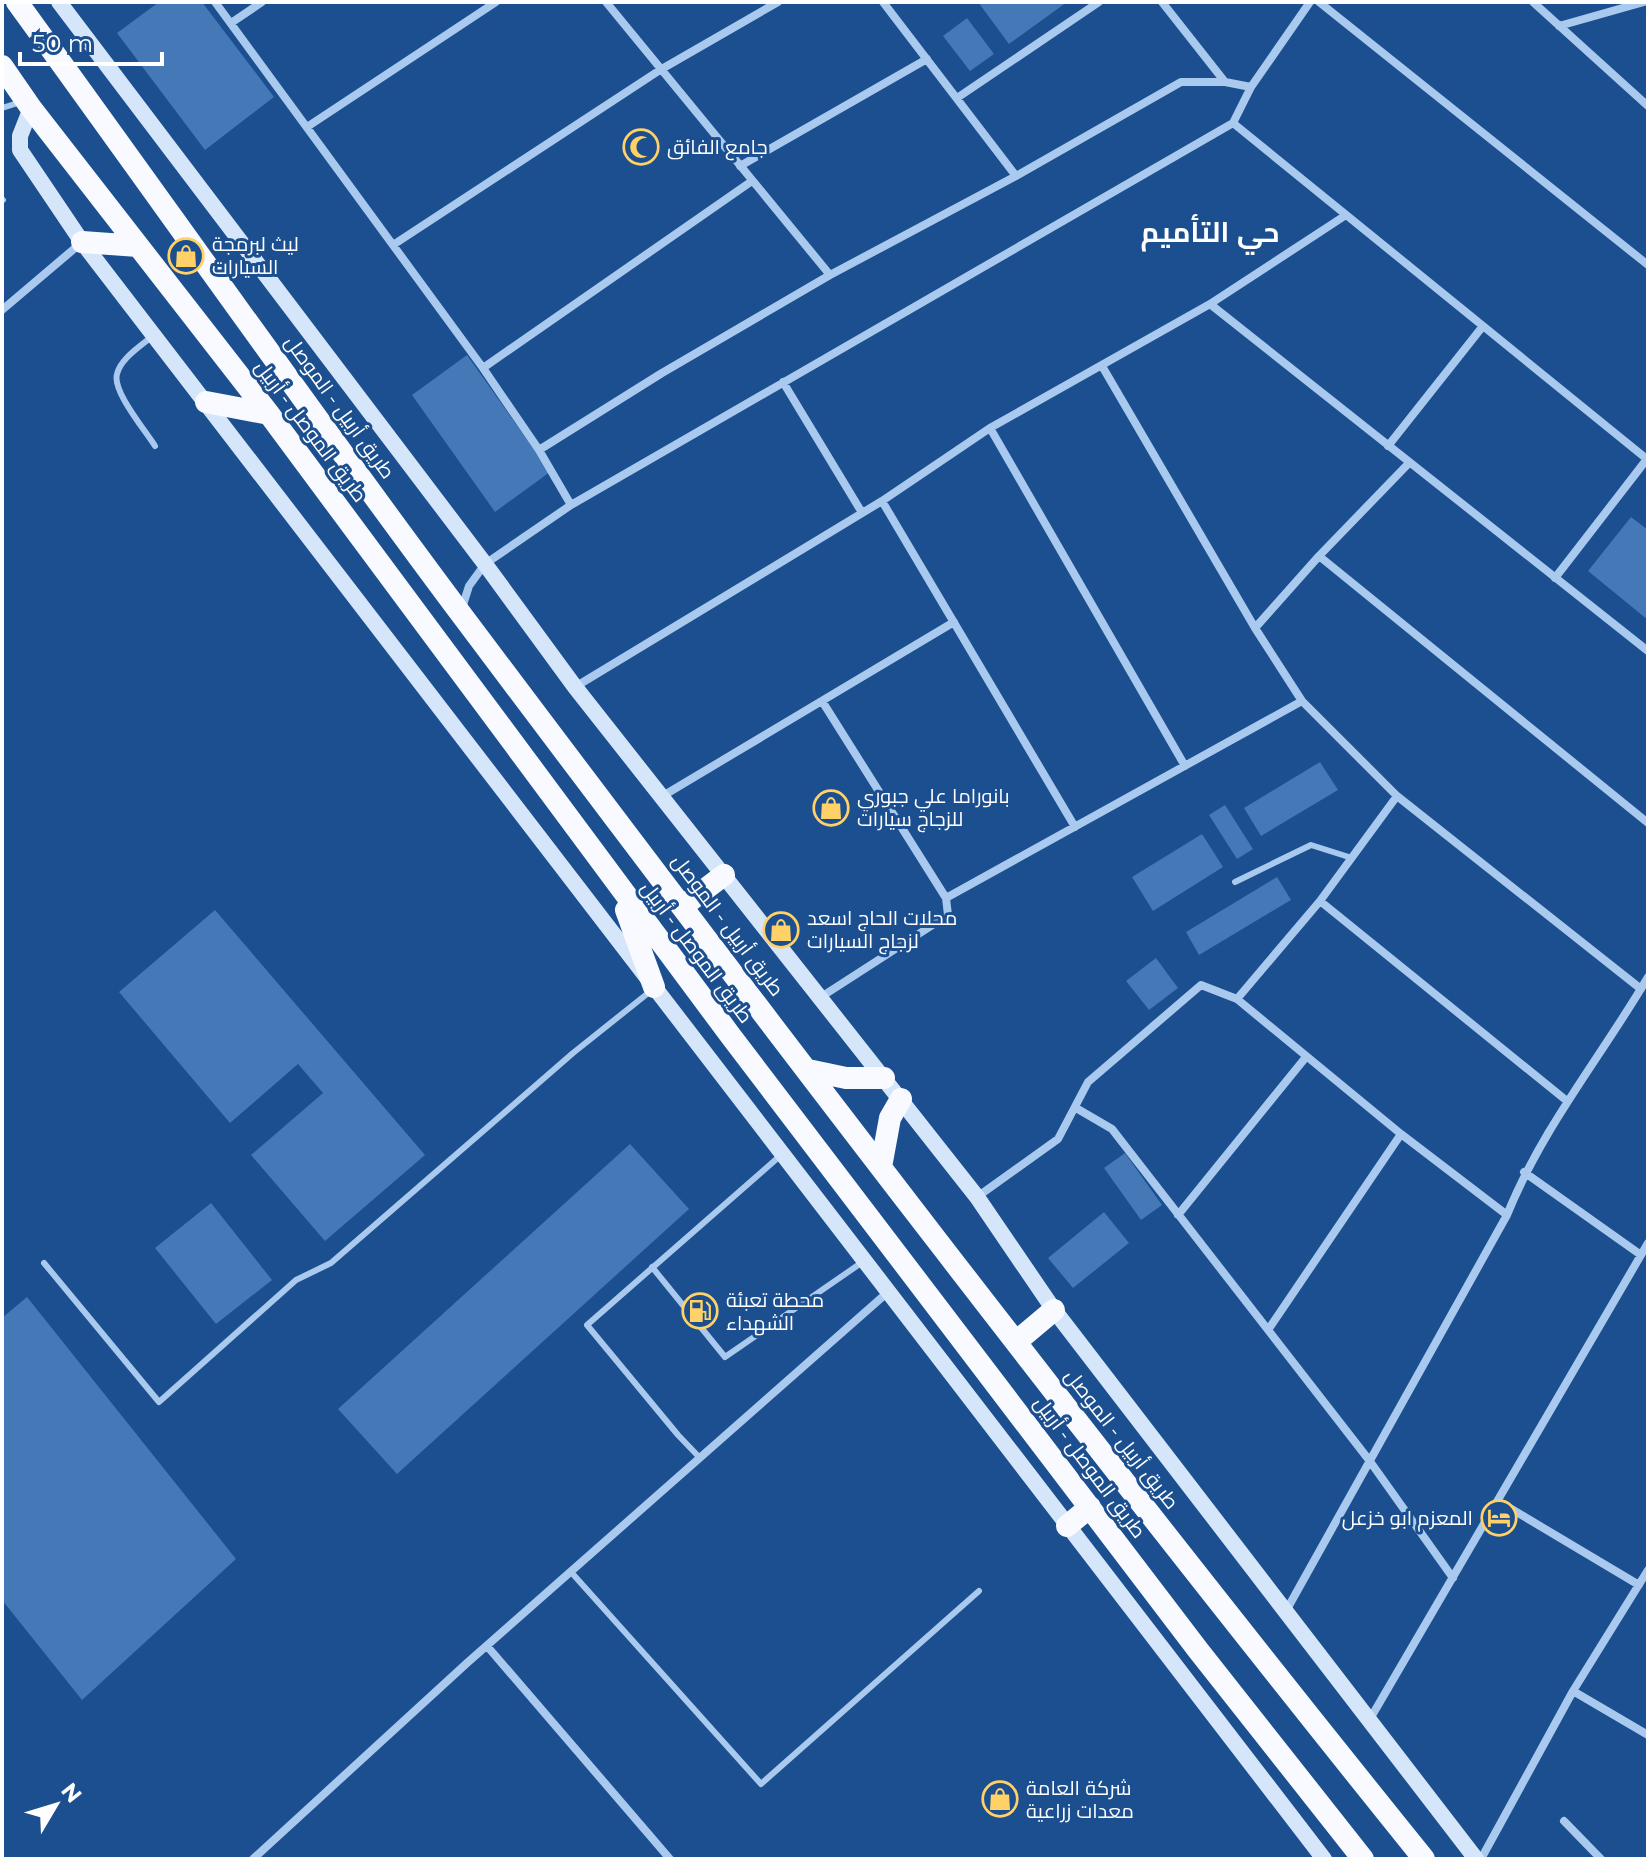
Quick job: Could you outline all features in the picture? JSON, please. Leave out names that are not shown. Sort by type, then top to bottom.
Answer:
[{"type":"highway","name":"طريق أربيل - الموصل","points":[[17,2],[461,614],[1016,1342],[1267,1664],[1424,1859]]},
{"type":"highway","name":"طريق الموصل - أربيل","points":[[2,66],[269,414],[618,886],[1090,1507],[1363,1859]]},
{"type":"highway","points":[[82,242],[138,246]]},
{"type":"highway","points":[[206,402],[269,414]]},
{"type":"highway","points":[[435,635],[461,614]]},
{"type":"highway","points":[[683,906],[724,875]]},
{"type":"highway","points":[[618,886],[654,987]]},
{"type":"highway","points":[[808,1070],[846,1078],[884,1078]]},
{"type":"highway","points":[[881,1167],[890,1118],[901,1099]]},
{"type":"highway","points":[[1016,1342],[1054,1310]]},
{"type":"highway","points":[[1067,1526],[1090,1507]]},
{"type":"main road","points":[[59,2],[575,687],[977,1197],[1054,1310],[1479,1859]]},
{"type":"main road","points":[[29,104],[20,136],[20,150],[82,242],[1324,1859]]},
{"type":"street","points":[[215,2],[483,368],[539,450],[571,505]]},
{"type":"street","points":[[231,23],[262,2]]},
{"type":"street","points":[[307,127],[496,2]]},
{"type":"street","points":[[606,2],[830,275]]},
{"type":"street","points":[[393,245],[660,70],[778,2]]},
{"type":"street","points":[[883,2],[1016,176]]},
{"type":"street","points":[[957,98],[1099,2]]},
{"type":"street","points":[[1162,2],[1225,82]]},
{"type":"street","points":[[461,614],[469,586],[485,564],[571,505],[1233,123],[1251,87],[1310,2]]},
{"type":"street","points":[[1319,2],[1648,265]]},
{"type":"street","points":[[1533,2],[1648,106]]},
{"type":"street","points":[[1559,26],[1642,2]]},
{"type":"street","points":[[740,166],[927,59]]},
{"type":"street","points":[[539,450],[662,373],[830,275],[1016,176],[1181,82],[1225,82],[1251,87]]},
{"type":"street","points":[[1233,123],[1648,460],[1555,578]]},
{"type":"street","points":[[483,368],[752,181]]},
{"type":"street","points":[[575,687],[882,501],[990,428],[1210,304],[1346,215]]},
{"type":"street","points":[[2,310],[82,242]]},
{"type":"street","points":[[1210,304],[1648,651]]},
{"type":"street","points":[[1388,446],[1483,326]]},
{"type":"street","points":[[1102,366],[1255,628],[1302,701],[1397,796],[1641,989]]},
{"type":"street","points":[[783,382],[861,511]]},
{"type":"street","points":[[990,428],[1185,766]]},
{"type":"street","points":[[1255,628],[1409,463]]},
{"type":"street","points":[[882,501],[1075,827]]},
{"type":"street","points":[[1319,556],[1648,823]]},
{"type":"street","points":[[661,797],[954,622]]},
{"type":"street","points":[[821,997],[948,915],[946,898],[822,701]]},
{"type":"street","points":[[946,898],[1302,701]]},
{"type":"street","points":[[1237,999],[1320,901],[1397,796]]},
{"type":"street","points":[[1320,901],[1567,1101]]},
{"type":"street","points":[[1286,1612],[1507,1215],[1524,1172],[1648,977]]},
{"type":"street","points":[[977,1197],[1058,1139],[1088,1082],[1201,985],[1237,999],[1401,1134],[1507,1215]]},
{"type":"street","points":[[1178,1215],[1306,1057]]},
{"type":"street","points":[[1076,1108],[1112,1129],[1369,1460],[1453,1578]]},
{"type":"street","points":[[1268,1330],[1401,1134]]},
{"type":"street","points":[[1524,1172],[1641,1255]]},
{"type":"street","points":[[1369,1719],[1648,1243]]},
{"type":"street","points":[[253,1859],[487,1646],[888,1292]]},
{"type":"street","points":[[1498,1501],[1639,1585]]},
{"type":"street","points":[[1479,1859],[1573,1691],[1648,1570]]},
{"type":"street","points":[[487,1646],[670,1859]]},
{"type":"street","points":[[1573,1691],[1648,1735]]},
{"type":"street","points":[[1564,1821],[1601,1859]]},
{"type":"lane","points":[[2,108],[29,104]]},
{"type":"lane","points":[[154,334],[126,359],[117,372],[116,386],[155,446]]},
{"type":"lane","points":[[1235,882],[1311,845],[1352,858]]},
{"type":"lane","points":[[44,1263],[159,1402],[296,1280],[331,1263],[573,1053],[654,987]]},
{"type":"lane","points":[[700,1458],[587,1325],[782,1154]]},
{"type":"lane","points":[[652,1267],[725,1357],[864,1261]]},
{"type":"lane","points":[[571,1572],[761,1784],[979,1591]]},
{"type":"building","points":[[159,2],[202,2],[274,97],[205,150],[117,33]]},
{"type":"building","points":[[978,2],[1067,2],[1009,44]]},
{"type":"building","points":[[967,18],[994,54],[970,71],[943,36]]},
{"type":"building","points":[[467,355],[550,472],[495,512],[412,395]]},
{"type":"building","points":[[1631,517],[1648,530],[1648,620],[1588,571]]},
{"type":"building","points":[[1320,762],[1338,790],[1261,836],[1244,808]]},
{"type":"building","points":[[1225,805],[1253,849],[1237,859],[1209,815]]},
{"type":"building","points":[[1202,834],[1223,867],[1153,911],[1132,877]]},
{"type":"building","points":[[1277,877],[1291,900],[1199,955],[1186,932]]},
{"type":"building","points":[[215,910],[425,1155],[325,1241],[251,1155],[323,1093],[298,1064],[230,1123],[119,992]]},
{"type":"building","points":[[1156,958],[1178,988],[1149,1010],[1126,981]]},
{"type":"building","points":[[630,1144],[689,1209],[397,1474],[338,1409]]},
{"type":"building","points":[[1125,1153],[1162,1205],[1141,1220],[1104,1168]]},
{"type":"building","points":[[211,1203],[272,1280],[216,1324],[155,1248]]},
{"type":"building","points":[[1104,1212],[1129,1243],[1073,1288],[1048,1258]]},
{"type":"building","points":[[27,1297],[236,1559],[82,1700],[2,1600],[2,1318]]},
{"type":"place","name":"جامع الفائق","points":[[641,147]]},
{"type":"place","name":"ليث لبرمجة السيارات","points":[[186,256]]},
{"type":"place","name":"بانوراما علي جبوري للزجاج سيارات","points":[[831,808]]},
{"type":"place","name":"محلات الحاج اسعد لزجاج السيارات","points":[[781,930]]},
{"type":"place","name":"محطة تعبئة الشهداء","points":[[700,1311]]},
{"type":"place","name":"المعزم ابو خزعل","points":[[1499,1518]]},
{"type":"place","name":"شركة العامة معدات زراعية","points":[[1000,1799]]},
{"type":"district","name":"حي التأميم","points":[[1210,232]]}]
